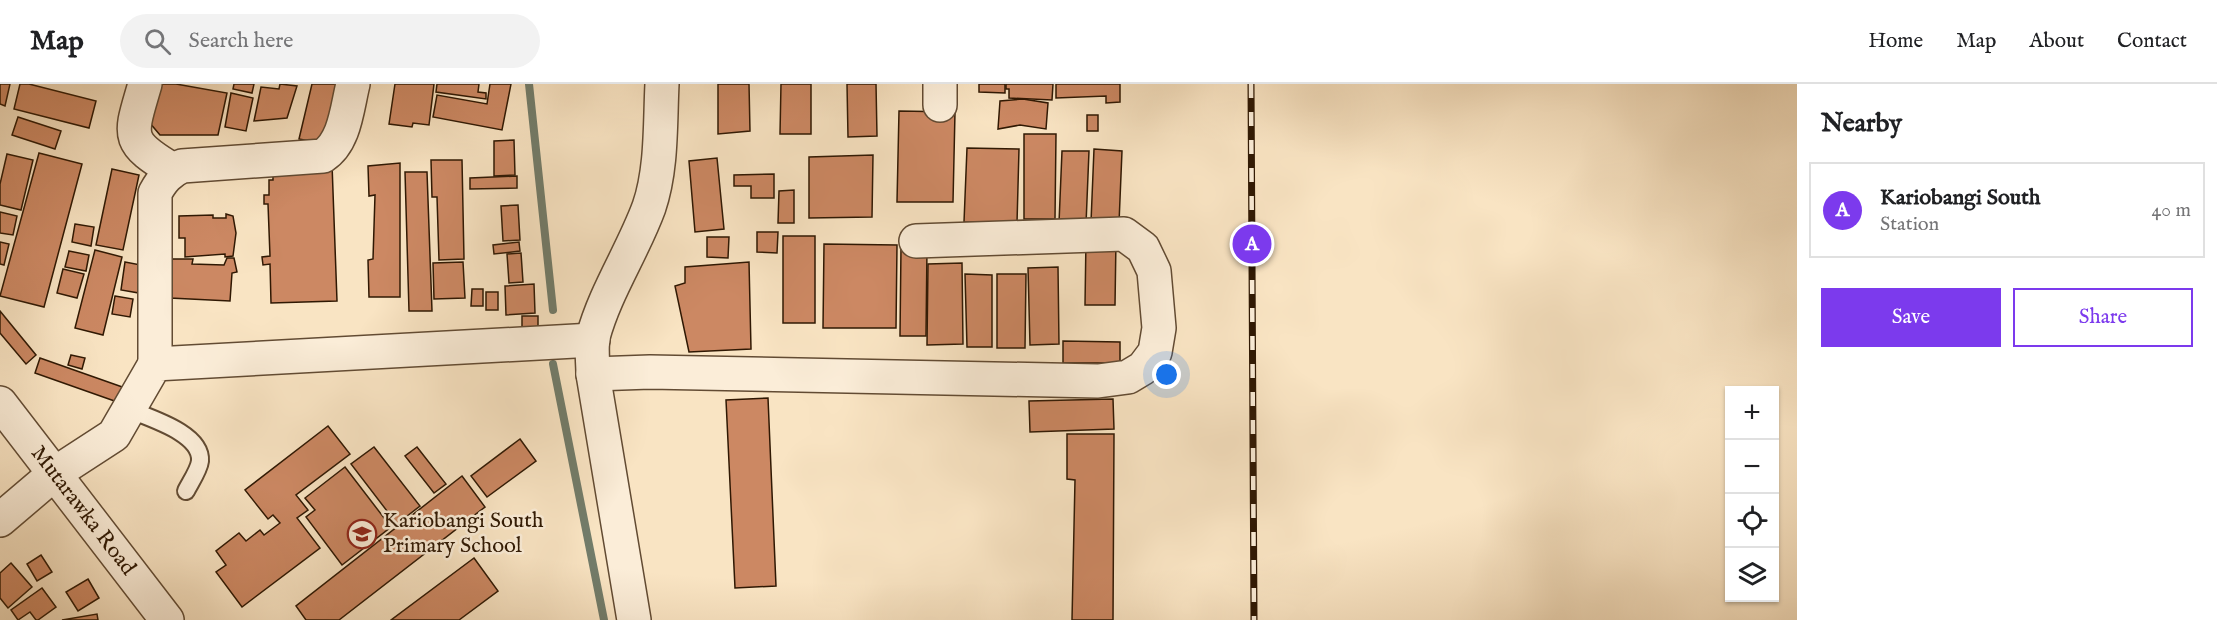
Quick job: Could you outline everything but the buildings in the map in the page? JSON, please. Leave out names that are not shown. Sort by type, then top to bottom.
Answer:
[{"type":"street","points":[[145,84],[133,134],[147,155],[173,170]]},
{"type":"street","points":[[0,519],[54,474],[114,435],[155,364],[155,193],[162,180],[173,170],[182,166],[323,156],[335,145],[353,84]]},
{"type":"street","points":[[634,620],[593,374],[593,340],[607,300],[649,205],[656,167],[662,84]]},
{"type":"street","points":[[593,374],[650,372],[1098,381],[1128,377],[1143,368],[1155,352],[1159,328],[1154,272],[1143,248],[1124,234],[916,241]]},
{"type":"street","points":[[155,364],[593,340]]},
{"type":"street","name":"Mutarawka Road","points":[[0,404],[167,620]]},
{"type":"lane","points":[[128,409],[183,433],[197,447],[200,462],[186,491]]},
{"type":"waterway","points":[[529,84],[553,310]]},
{"type":"waterway","points":[[553,364],[604,620]]},
{"type":"railway","points":[[1251,84],[1254,620]]},
{"type":"place","name":"Kariobangi South","points":[[1252,244]]},
{"type":"place","name":"Kariobangi South Primary School","points":[[362,534]]}]
